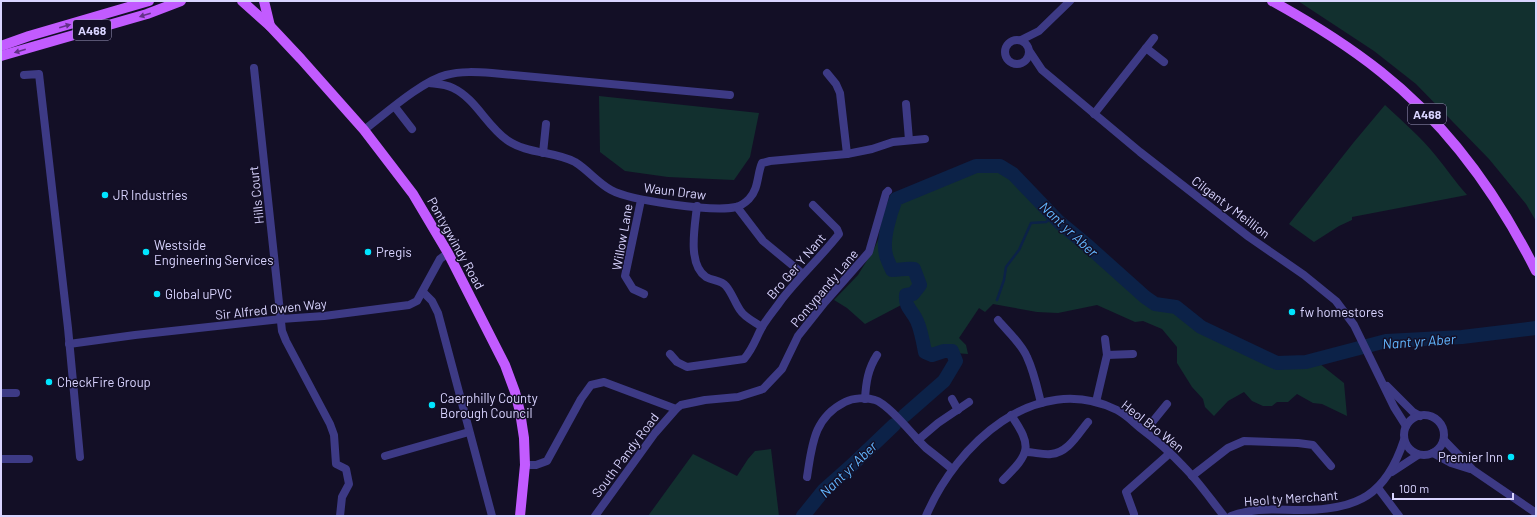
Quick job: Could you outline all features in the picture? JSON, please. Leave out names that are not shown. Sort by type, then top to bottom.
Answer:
[{"type":"main road","name":"A468","points":[[1,46],[29,36],[149,1]]},
{"type":"main road","name":"A468","points":[[1,56],[147,14],[181,1]]},
{"type":"main road","name":"Pontygwindy Road","points":[[242,1],[270,26],[336,97],[364,130],[413,194],[448,253],[500,354],[510,378],[520,412],[524,438],[525,464],[520,516]]},
{"type":"main road","name":"Pontygwindy Road","points":[[264,1],[270,26]]},
{"type":"main road","name":"A468","points":[[1272,1],[1325,32],[1350,49],[1381,72],[1433,120],[1465,157],[1486,186],[1517,235],[1536,271]]},
{"type":"street","points":[[1039,31],[1029,51],[1027,59],[1022,64],[1013,64],[1010,62],[1005,56],[1004,52],[1007,45],[1013,40],[1021,40],[1039,31],[1070,1]]},
{"type":"street","points":[[1094,114],[1154,38]]},
{"type":"street","points":[[1021,40],[1026,44],[1029,51]]},
{"type":"street","points":[[1146,48],[1164,62]]},
{"type":"street","name":"Cilgant y Meillion","points":[[1029,51],[1042,70],[1094,114],[1249,237],[1281,258],[1328,293],[1349,317],[1394,407],[1406,426]]},
{"type":"street","name":"Cilgant y Meillion","points":[[1022,64],[1042,70]]},
{"type":"street","name":"Hills Court","points":[[254,68],[282,330],[286,341],[330,424],[334,435],[336,464],[346,469],[349,484],[342,497],[340,516]]},
{"type":"street","points":[[364,130],[429,83],[445,75],[464,72],[492,72],[730,95]]},
{"type":"street","points":[[827,73],[836,84],[840,93],[847,154]]},
{"type":"street","points":[[24,75],[40,74],[80,457]]},
{"type":"street","name":"Waun Draw","points":[[429,83],[452,87],[471,101],[495,130],[508,141],[528,150],[562,156],[576,163],[611,190],[641,200],[723,208],[737,207]]},
{"type":"street","points":[[906,104],[909,140]]},
{"type":"street","points":[[395,107],[412,129]]},
{"type":"street","points":[[543,153],[546,124]]},
{"type":"street","points":[[802,274],[763,241],[737,207],[750,198],[757,185],[759,170],[762,163],[847,154],[872,149],[893,142],[926,139]]},
{"type":"street","name":"Pontypandy Lane","points":[[676,409],[681,405],[705,400],[738,397],[763,389],[782,369],[798,336],[825,302],[869,252],[888,190]]},
{"type":"street","name":"Willow Lane","points":[[641,200],[625,276],[633,289],[644,294]]},
{"type":"street","name":"Bro Ger Y Nant","points":[[670,354],[677,362],[687,366],[744,358],[750,353],[762,327],[802,274],[815,263],[839,234],[837,229],[814,205]]},
{"type":"street","points":[[697,206],[694,258],[700,270],[706,277],[726,286],[741,312],[762,327]]},
{"type":"street","name":"Sir Alfred Owen Way","points":[[69,344],[281,319],[324,316],[409,305],[417,301],[440,259],[448,253]]},
{"type":"street","points":[[423,292],[432,301],[438,313],[492,516]]},
{"type":"street","points":[[998,320],[1019,344],[1027,356],[1041,403]]},
{"type":"street","points":[[1096,402],[1107,355],[1105,339]]},
{"type":"street","points":[[865,399],[866,380],[870,367],[877,354]]},
{"type":"street","points":[[1107,355],[1133,354]]},
{"type":"street","points":[[525,464],[536,465],[547,461],[581,399],[591,385],[604,382],[676,409]]},
{"type":"street","name":"Cilgant y Meillion","points":[[1382,382],[1413,412],[1420,416]]},
{"type":"street","points":[[1,393],[16,393]]},
{"type":"street","points":[[807,478],[813,442],[818,427],[828,414],[838,406],[851,399],[875,400],[885,406],[918,440],[952,469]]},
{"type":"street","points":[[952,399],[958,410]]},
{"type":"street","name":"Heol Bro Wen","points":[[926,516],[931,504],[952,469],[977,441],[992,428],[1011,415],[1041,403],[1064,399],[1096,402],[1118,411],[1145,431],[1170,453],[1192,476],[1224,516]]},
{"type":"street","points":[[918,440],[938,423],[970,402]]},
{"type":"street","points":[[1145,431],[1167,404]]},
{"type":"street","name":"South Pandy Road","points":[[595,516],[655,433],[676,409]]},
{"type":"street","points":[[1003,480],[1021,462],[1026,452],[1026,442],[1022,431],[1011,415]]},
{"type":"street","points":[[1420,416],[1427,416],[1438,421],[1444,433],[1444,440],[1441,447],[1433,453],[1425,456],[1418,455],[1407,446],[1404,440],[1406,426],[1414,418],[1420,416]]},
{"type":"street","points":[[1026,452],[1050,454],[1059,453],[1070,444],[1088,422]]},
{"type":"street","points":[[385,456],[469,432]]},
{"type":"street","name":"Heol ty Merchant","points":[[1231,516],[1246,510],[1255,513],[1272,508],[1329,509],[1344,506],[1368,495],[1378,488],[1390,473],[1399,456],[1404,440]]},
{"type":"street","points":[[1444,440],[1473,470],[1536,513]]},
{"type":"street","points":[[1192,476],[1228,448],[1234,444],[1244,441],[1298,443],[1313,446],[1331,466]]},
{"type":"street","points":[[1134,514],[1126,492],[1170,453]]},
{"type":"street","points":[[1433,453],[1451,463],[1473,470]]},
{"type":"street","name":"Heol ty Merchant","points":[[1390,473],[1418,455]]},
{"type":"street","points":[[1,459],[29,459]]},
{"type":"street","points":[[1378,488],[1399,516]]},
{"type":"green space","points":[[1298,1],[1536,1],[1536,221],[1526,204],[1489,159],[1416,84],[1374,51]]},
{"type":"green space","points":[[599,96],[759,113],[750,157],[734,180],[668,177],[625,171],[600,152]]},
{"type":"green space","points":[[1385,105],[1424,142],[1467,195],[1352,217],[1352,220],[1339,226],[1314,242],[1289,224]]},
{"type":"green space","points":[[976,166],[1000,166],[1013,174],[1059,222],[1155,304],[1176,307],[1201,327],[1277,363],[1306,362],[1315,360],[1344,383],[1347,416],[1322,404],[1313,403],[1297,394],[1288,402],[1277,402],[1272,406],[1263,406],[1252,401],[1244,392],[1228,401],[1214,416],[1205,407],[1203,399],[1192,387],[1177,363],[1177,347],[1162,329],[1143,321],[1135,322],[1097,305],[1058,313],[1037,312],[993,304],[985,312],[979,308],[959,338],[966,345],[968,354],[947,352],[932,355],[925,352],[918,326],[905,303],[865,324],[847,308],[834,300],[858,275],[874,249],[896,199]]},
{"type":"green space","points":[[771,449],[779,516],[648,516],[693,454],[737,476],[755,451]]},
{"type":"waterway","name":"Nant yr Aber","points":[[904,416],[944,381],[956,361],[952,351],[944,351],[932,355],[925,352],[918,324],[908,306],[906,299],[906,295],[913,294],[920,285],[914,269],[892,270],[887,259],[885,249],[889,219],[896,199],[976,166],[1000,166],[1013,174],[1059,222],[1155,304],[1176,307],[1201,327],[1277,363],[1306,362],[1386,341],[1462,337],[1536,328]]},
{"type":"waterway","points":[[997,300],[1004,280],[1006,267],[1019,250],[1031,223],[1046,222],[1053,217]]},
{"type":"waterway","name":"Nant yr Aber","points":[[803,516],[824,490],[894,425]]},
{"type":"place","name":"JR Industries","points":[[105,195]]},
{"type":"place","name":"Westside Engineering Services","points":[[146,252]]},
{"type":"place","name":"Pregis","points":[[368,252]]},
{"type":"place","name":"Global uPVC","points":[[157,294]]},
{"type":"place","name":"fw homestores","points":[[1292,312]]},
{"type":"place","name":"CheckFire Group","points":[[49,382]]},
{"type":"place","name":"Caerphilly County Borough Council","points":[[432,405]]},
{"type":"place","name":"Premier Inn","points":[[1511,457]]}]
